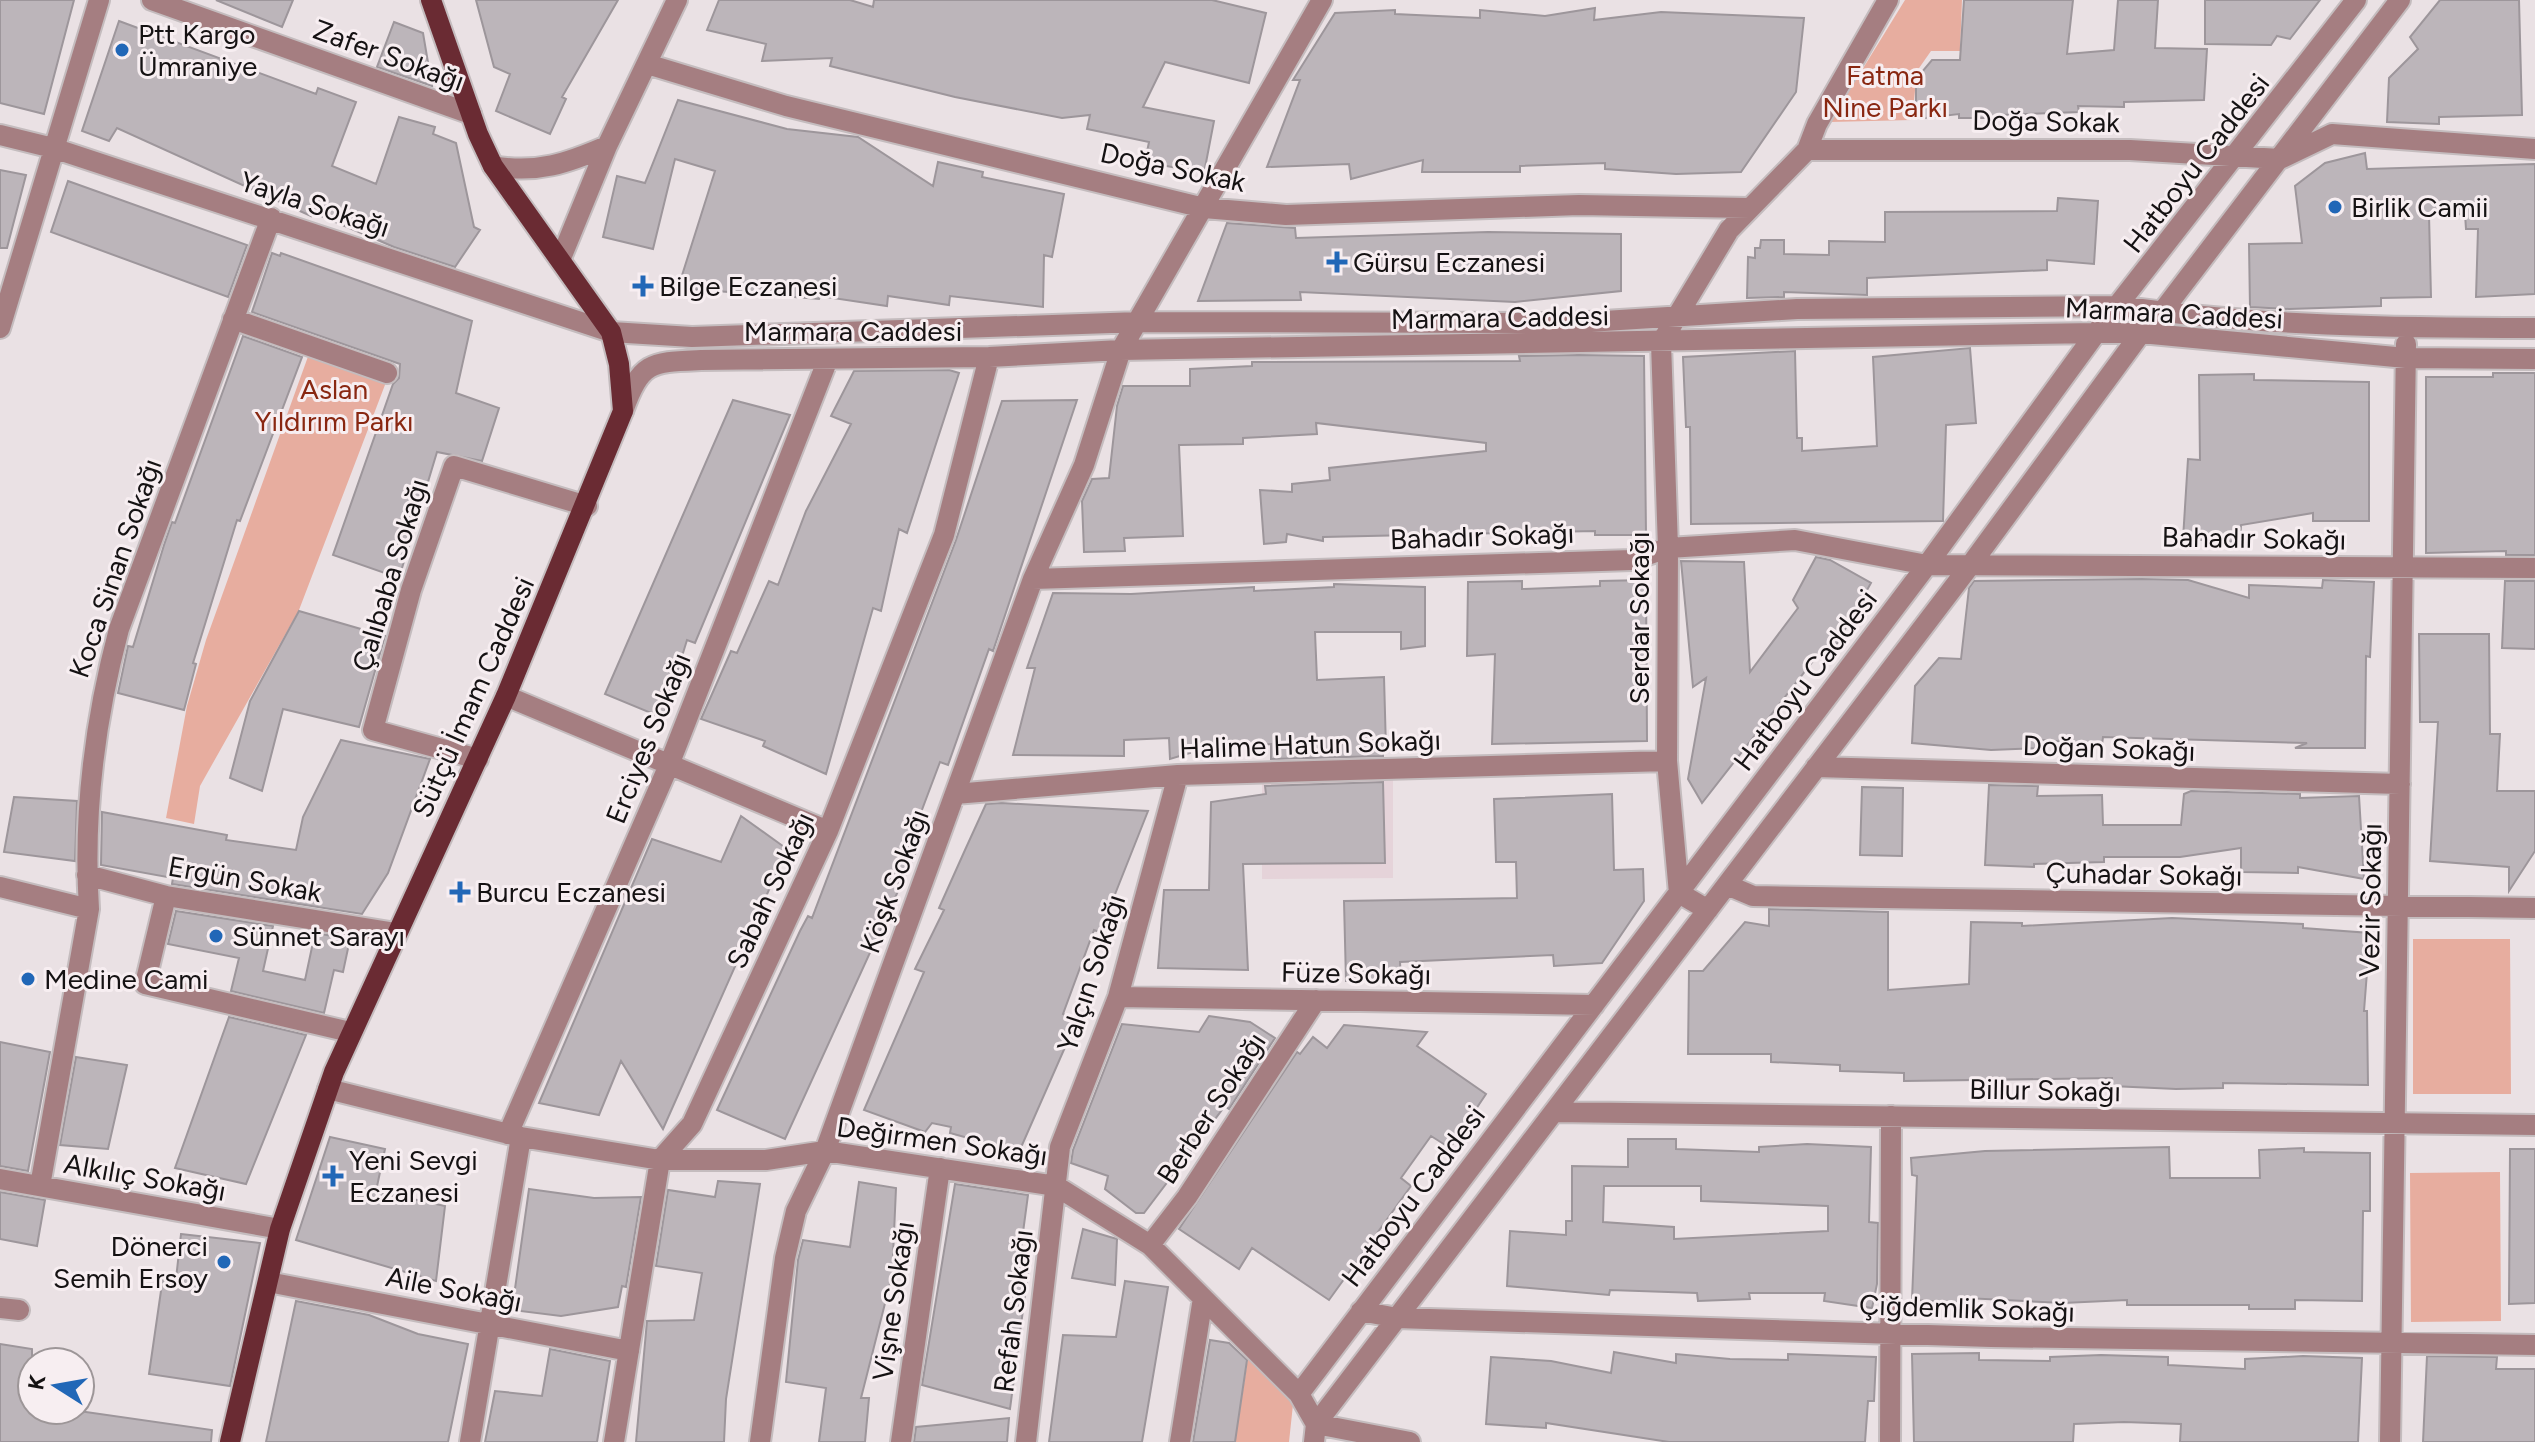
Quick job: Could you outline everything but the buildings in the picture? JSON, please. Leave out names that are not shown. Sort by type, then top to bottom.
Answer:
[{"type":"main road","name":"Sütçü İmam Caddesi","points":[[230,1442],[280,1229],[328,1089],[350,1032],[506,696],[587,506],[623,411],[619,364],[611,332],[493,166],[471,114],[431,0]]},
{"type":"street","points":[[0,328],[99,0]]},
{"type":"street","name":"Zafer Sokağı","points":[[152,0],[471,114]]},
{"type":"street","points":[[561,258],[607,146],[677,0]]},
{"type":"street","name":"Köşk Sokağı","points":[[760,1442],[785,1258],[796,1211],[825,1151],[1033,579],[1084,465],[1121,350],[1140,322],[1322,0]]},
{"type":"street","points":[[1661,343],[1711,257],[1749,208],[1807,150],[1817,124],[1888,0]]},
{"type":"street","name":"Hatboyu Caddesi","points":[[1299,1394],[1927,565],[2096,333],[2236,158],[2356,0]]},
{"type":"street","points":[[1315,1433],[1397,1318],[1972,563],[2141,333],[2162,312],[2400,0]]},
{"type":"street","name":"Doğa Sokak","points":[[647,64],[786,106],[1204,208],[1286,215],[1579,205],[1749,208]]},
{"type":"street","points":[[2280,159],[2332,134],[2535,149]]},
{"type":"street","name":"Yayla Sokağı","points":[[0,135],[53,148],[271,218],[611,332]]},
{"type":"street","points":[[493,166],[520,171],[561,166],[607,146]]},
{"type":"street","name":"Doğa Sokak","points":[[1807,150],[2130,150],[2280,159]]},
{"type":"street","name":"Koca Sinan Sokağı","points":[[40,1186],[89,909],[87,875],[101,697],[112,656],[271,218]]},
{"type":"street","name":"Marmara Caddesi","points":[[611,332],[692,337],[1140,322],[1572,323],[1797,309],[2120,306],[2162,312],[2406,328],[2535,328]]},
{"type":"street","points":[[233,319],[387,373]]},
{"type":"street","points":[[2406,328],[2406,358]]},
{"type":"street","name":"Marmara Caddesi","points":[[623,411],[631,388],[644,368],[656,361],[989,357],[1121,350],[1661,343],[2096,333],[2141,333],[2406,358],[2535,359]]},
{"type":"street","name":"Serdar Sokağı","points":[[1661,343],[1668,548],[1667,761],[1679,893]]},
{"type":"street","name":"Sabah Sokağı","points":[[660,1160],[692,1124],[828,831],[944,535],[989,357]]},
{"type":"street","name":"Vezir Sokağı","points":[[2390,1442],[2406,358]]},
{"type":"street","name":"Erciyes Sokağı","points":[[470,1442],[490,1325],[515,1136],[669,765],[828,359]]},
{"type":"street","name":"Çalıbaba Sokağı","points":[[478,759],[373,730],[411,590],[454,466],[587,506]]},
{"type":"street","name":"Bahadır Sokağı","points":[[1033,579],[1632,560],[1668,548],[1795,540],[1927,565],[2535,568]]},
{"type":"street","points":[[506,696],[828,831]]},
{"type":"street","name":"Halime Hatun Sokağı","points":[[955,794],[1178,775],[1667,761]]},
{"type":"street","name":"Doğan Sokağı","points":[[1816,767],[2400,784]]},
{"type":"street","name":"Yalçın Sokağı","points":[[1056,1186],[1060,1147],[1118,997],[1178,775]]},
{"type":"street","name":"Ergün Sokak","points":[[87,875],[166,896],[396,933]]},
{"type":"street","name":"Çuhadar Sokağı","points":[[1727,885],[1753,896],[2535,908]]},
{"type":"street","points":[[0,887],[89,909]]},
{"type":"street","points":[[1679,893],[1708,910]]},
{"type":"street","points":[[166,896],[145,984],[350,1032]]},
{"type":"street","name":"Füze Sokağı","points":[[1118,997],[1594,1005]]},
{"type":"street","name":"Berber Sokağı","points":[[1150,1245],[1187,1197],[1316,1000]]},
{"type":"street","name":"Değirmen Sokağı","points":[[328,1089],[515,1136],[660,1160],[766,1160],[825,1151],[1056,1186],[1150,1245],[1299,1394],[1315,1433]]},
{"type":"street","name":"Billur Sokağı","points":[[1554,1112],[2535,1125]]},
{"type":"street","points":[[1890,1442],[1891,1116]]},
{"type":"street","points":[[614,1442],[660,1160]]},
{"type":"street","name":"Vişne Sokağı","points":[[901,1442],[940,1168]]},
{"type":"street","name":"Alkılıç Sokağı","points":[[0,1179],[280,1229]]},
{"type":"street","name":"Refah Sokağı","points":[[1026,1442],[1056,1186]]},
{"type":"street","name":"Aile Sokağı","points":[[268,1282],[629,1351]]},
{"type":"street","points":[[1180,1442],[1203,1298]]},
{"type":"street","name":"Çiğdemlik Sokağı","points":[[1361,1311],[1397,1318],[1891,1334],[2535,1345]]},
{"type":"street","points":[[1315,1433],[1410,1442]]},
{"type":"shaded area","points":[[1262,778],[1393,778],[1393,878],[1262,879]]},
{"type":"green space","name":"Fatma Nine Parkı","points":[[1905,0],[1962,0],[1960,51],[1931,51],[1917,71],[1912,120],[1830,122]]},
{"type":"green space","name":"Aslan Yıldırım Parkı","points":[[310,351],[388,377],[299,610],[200,786],[194,824],[166,818],[187,706],[206,640]]},
{"type":"green space","points":[[2413,939],[2510,939],[2511,1094],[2413,1094]]},
{"type":"green space","points":[[2500,1172],[2501,1321],[2411,1322],[2410,1173]]},
{"type":"green space","points":[[1248,1358],[1294,1395],[1289,1442],[1235,1442]]},
{"type":"place","name":"Ptt Kargo Ümraniye","points":[[122,50]]},
{"type":"place","name":"Birlik Camii","points":[[2335,207]]},
{"type":"place","name":"Gürsu Eczanesi","points":[[1337,262]]},
{"type":"place","name":"Bilge Eczanesi","points":[[643,286]]},
{"type":"place","name":"Burcu Eczanesi","points":[[460,892]]},
{"type":"place","name":"Sünnet Sarayı","points":[[216,936]]},
{"type":"place","name":"Medine Cami","points":[[28,979]]},
{"type":"place","name":"Yeni Sevgi Eczanesi","points":[[333,1176]]},
{"type":"place","name":"Dönerci Semih Ersoy","points":[[224,1262]]}]
